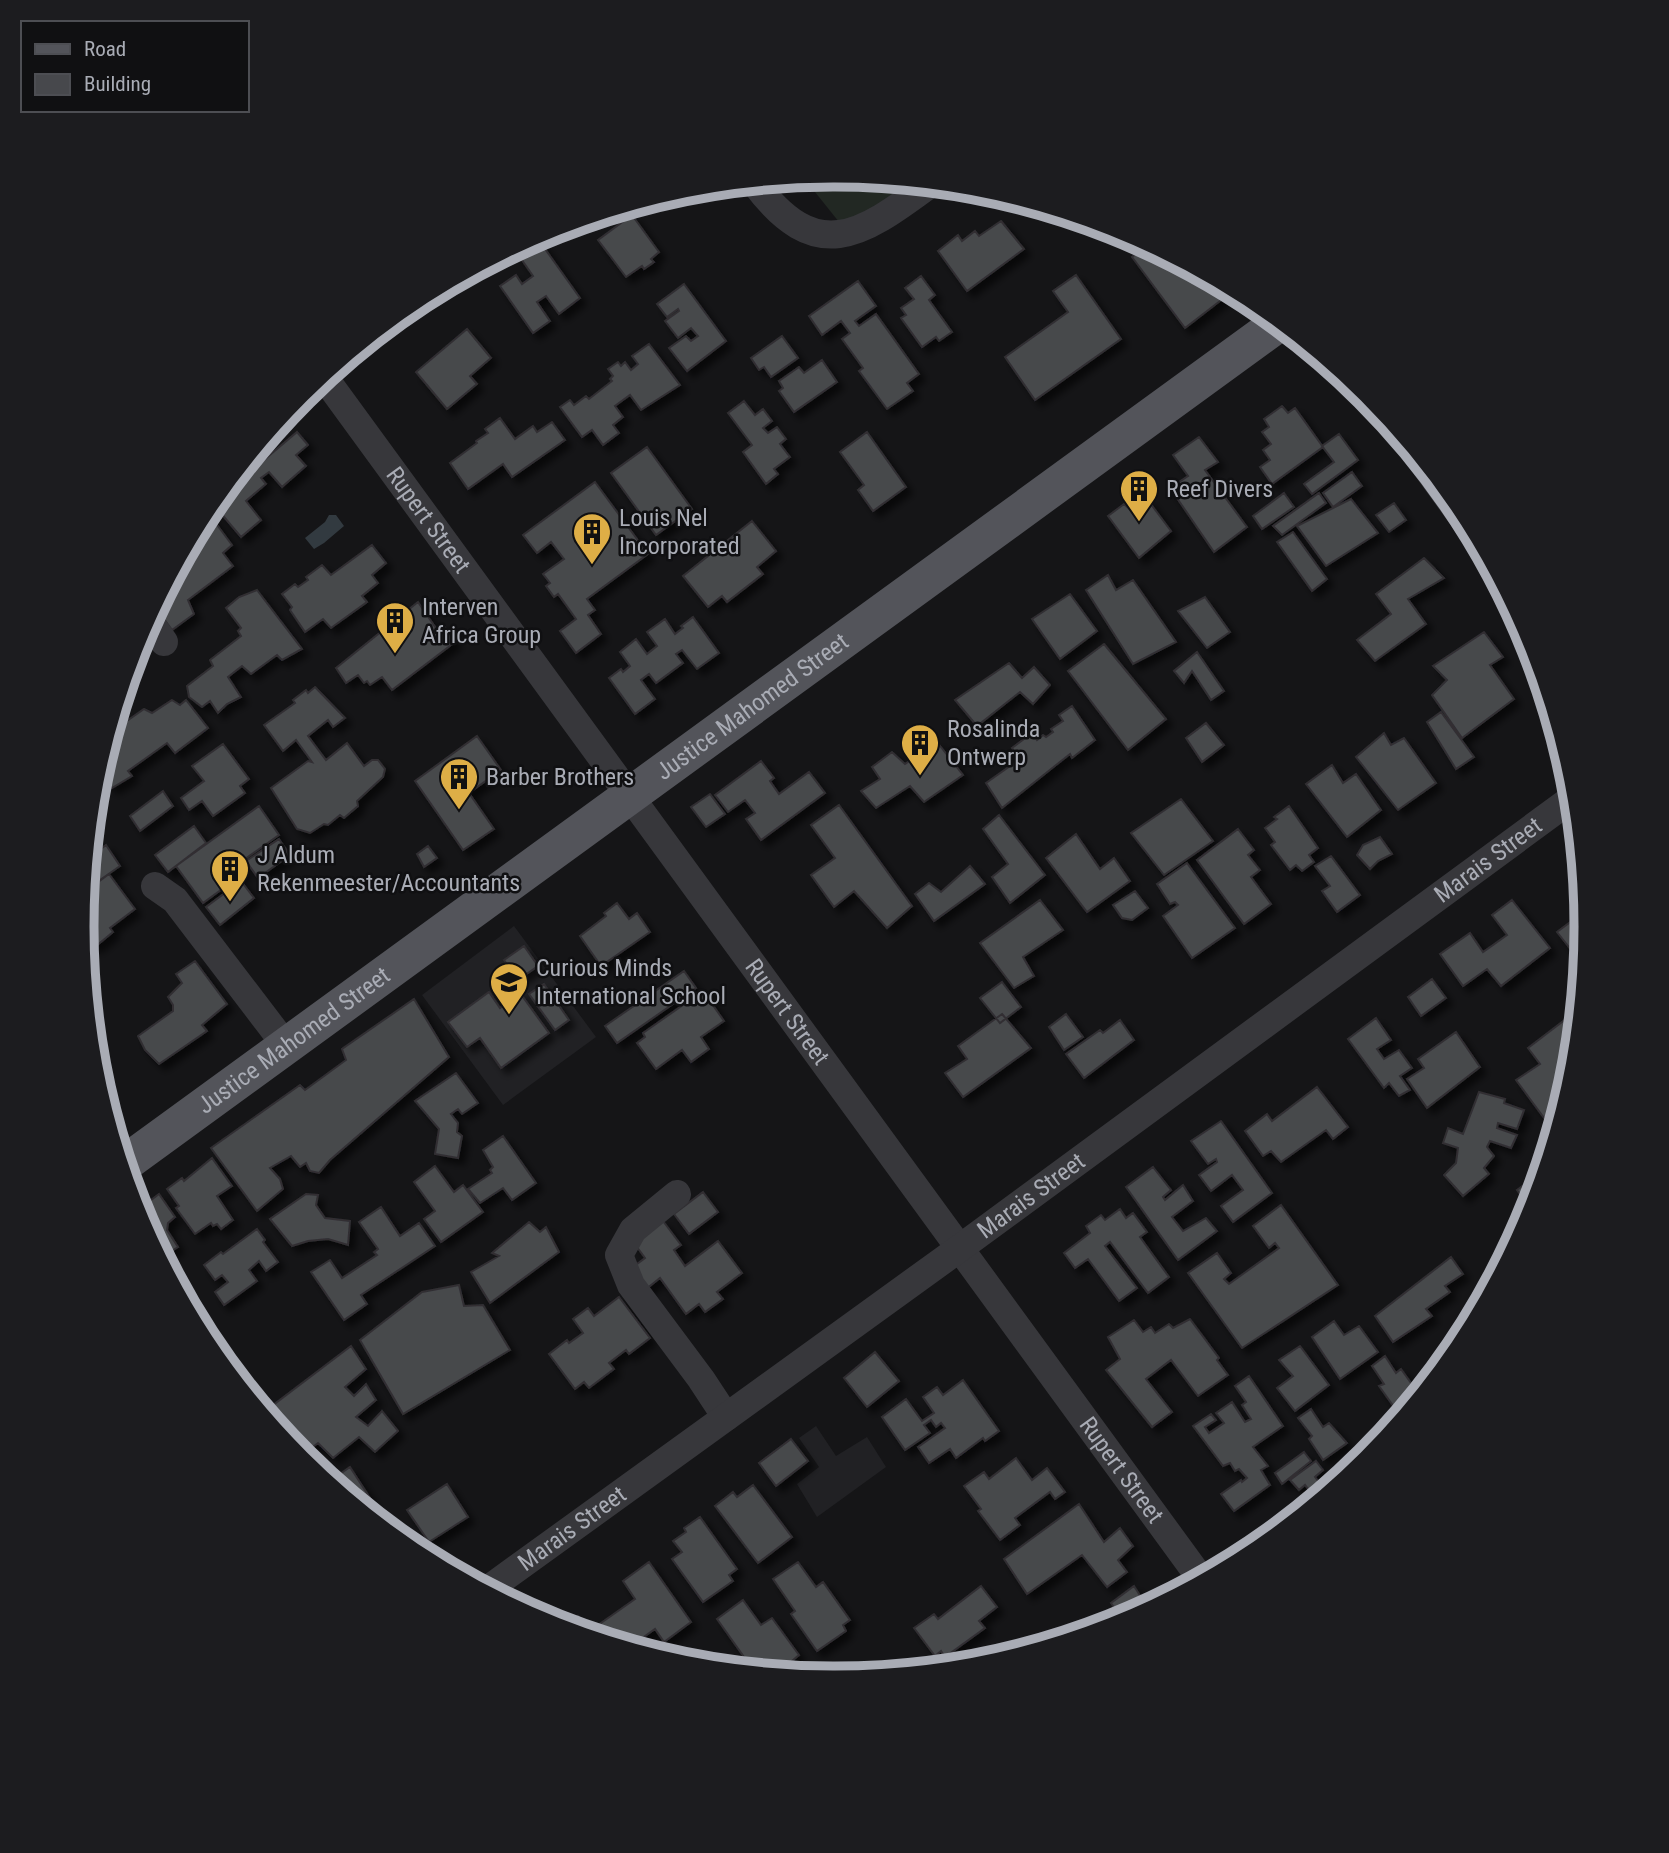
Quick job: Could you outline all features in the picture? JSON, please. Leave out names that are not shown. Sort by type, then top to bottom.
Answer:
[{"type":"main road","name":"Justice Mahomed Street","points":[[132,1158],[1271,329]]},
{"type":"street","points":[[761,191],[773,206],[791,221],[814,232],[834,233],[864,228],[919,192]]},
{"type":"street","name":"Rupert Street","points":[[330,385],[1196,1572]]},
{"type":"street","name":"Marais Street","points":[[495,1584],[960,1248],[1564,805]]},
{"type":"street","points":[[155,886],[175,900],[287,1046]]},
{"type":"street","points":[[677,1194],[633,1230],[619,1255],[631,1285],[726,1417]]},
{"type":"shaded area","points":[[811,187],[905,190],[847,232]]},
{"type":"shaded area","points":[[329,515],[336,515],[344,526],[314,549],[305,538],[325,522]]},
{"type":"shaded area","name":"Curious Minds International School","points":[[514,926],[596,1037],[503,1105],[422,995]]},
{"type":"shaded area","points":[[816,1426],[836,1456],[867,1437],[886,1467],[817,1517],[797,1484],[819,1467],[799,1438]]},
{"type":"building","points":[[632,215],[659,252],[651,259],[654,262],[644,269],[642,266],[626,277],[598,240]]},
{"type":"building","points":[[1001,221],[1024,249],[967,291],[938,251],[958,235],[962,241],[975,231],[979,236]]},
{"type":"building","points":[[543,246],[580,298],[559,314],[546,296],[537,302],[550,321],[533,333],[500,286],[516,275],[522,284],[533,276],[520,257]]},
{"type":"building","points":[[1138,252],[1224,298],[1185,328],[1132,257]]},
{"type":"building","points":[[1076,275],[1121,339],[1035,400],[1005,357],[1068,312],[1053,291]]},
{"type":"building","points":[[921,276],[935,295],[929,300],[952,332],[939,341],[936,337],[922,347],[901,318],[906,315],[901,308],[914,299],[905,288]]},
{"type":"building","points":[[858,281],[876,306],[855,321],[859,326],[876,314],[919,374],[907,383],[913,391],[887,409],[859,371],[863,368],[842,339],[850,333],[841,321],[822,335],[809,316]]},
{"type":"building","points":[[684,284],[726,341],[687,371],[669,348],[686,336],[691,341],[698,336],[691,328],[678,338],[665,321],[679,311],[678,309],[667,317],[657,304]]},
{"type":"building","points":[[467,329],[491,358],[470,376],[477,384],[447,409],[416,372]]},
{"type":"building","points":[[782,336],[798,358],[771,377],[764,367],[759,370],[751,358]]},
{"type":"building","points":[[649,344],[680,385],[641,410],[630,395],[615,406],[623,417],[613,425],[619,433],[603,445],[592,430],[582,437],[560,407],[570,400],[574,405],[586,396],[589,399],[612,381],[610,379],[613,376],[608,369],[618,362],[621,366],[625,362],[631,370],[638,364],[632,356]]},
{"type":"building","points":[[822,360],[837,382],[794,412],[779,391],[783,388],[779,381],[799,367],[804,373]]},
{"type":"building","points":[[744,401],[755,415],[763,409],[772,421],[763,428],[768,433],[777,427],[786,439],[780,444],[790,457],[774,469],[778,474],[766,484],[743,452],[752,445],[728,413]]},
{"type":"building","points":[[1282,406],[1288,413],[1295,408],[1323,447],[1272,484],[1260,467],[1270,460],[1263,450],[1271,444],[1262,432],[1269,427],[1264,419]]},
{"type":"building","points":[[500,418],[515,439],[533,426],[537,432],[552,422],[565,440],[512,477],[503,464],[468,489],[450,463],[477,443],[476,441],[488,433],[485,429]]},
{"type":"building","points":[[297,432],[308,445],[296,455],[306,466],[282,487],[269,472],[261,478],[266,484],[246,501],[261,520],[241,537],[221,513],[252,470]]},
{"type":"building","points":[[867,432],[906,487],[873,511],[858,490],[864,485],[840,452]]},
{"type":"building","points":[[1339,434],[1358,460],[1312,494],[1304,484],[1334,462],[1322,446]]},
{"type":"building","points":[[1199,437],[1218,462],[1205,470],[1247,527],[1214,552],[1170,488],[1188,476],[1173,455]]},
{"type":"building","points":[[647,447],[692,509],[656,535],[611,473]]},
{"type":"building","points":[[1352,472],[1362,486],[1333,507],[1323,493]]},
{"type":"building","name":"Louis Nel Incorporated","points":[[595,482],[648,554],[587,599],[595,610],[588,615],[601,634],[576,653],[560,631],[576,619],[558,594],[554,597],[546,586],[550,583],[543,574],[564,559],[551,542],[537,553],[523,535]]},
{"type":"building","points":[[1284,493],[1294,507],[1262,529],[1253,516]]},
{"type":"building","points":[[1319,493],[1326,503],[1282,535],[1273,526]]},
{"type":"building","name":"Reef Divers","points":[[1147,499],[1171,531],[1139,558],[1108,516],[1124,504],[1134,513]]},
{"type":"building","points":[[1351,499],[1378,533],[1326,566],[1297,526]]},
{"type":"building","points":[[1394,503],[1406,520],[1389,532],[1376,515]]},
{"type":"building","points":[[752,521],[776,551],[757,567],[763,574],[727,602],[722,596],[708,607],[683,576]]},
{"type":"building","points":[[215,522],[232,545],[223,553],[233,566],[188,600],[194,614],[172,630],[163,617]]},
{"type":"building","points":[[1293,532],[1327,579],[1312,591],[1277,542]]},
{"type":"building","points":[[372,545],[386,563],[372,575],[378,583],[362,596],[367,602],[331,628],[323,619],[305,632],[282,594],[295,584],[298,587],[308,580],[306,577],[322,565],[331,575]]},
{"type":"building","points":[[1424,558],[1444,578],[1408,599],[1426,624],[1375,661],[1357,640],[1391,614],[1376,594]]},
{"type":"building","points":[[1108,575],[1116,590],[1133,580],[1176,642],[1133,664],[1086,590]]},
{"type":"building","points":[[257,590],[302,649],[282,660],[277,655],[251,674],[242,666],[228,677],[241,697],[227,704],[218,713],[210,701],[202,707],[189,697],[187,686],[213,666],[210,660],[241,636],[238,631],[241,628],[226,608],[239,597]]},
{"type":"building","points":[[1070,594],[1097,631],[1060,659],[1032,619]]},
{"type":"building","points":[[1205,597],[1230,632],[1207,648],[1178,611]]},
{"type":"building","name":"Interven Africa Group","points":[[418,602],[438,631],[444,626],[455,642],[392,690],[382,677],[370,685],[367,681],[364,683],[358,675],[346,683],[336,668]]},
{"type":"building","points":[[693,617],[719,653],[697,669],[682,650],[676,654],[683,663],[656,683],[649,674],[641,680],[655,699],[635,714],[609,678],[630,666],[620,652],[636,639],[647,654],[657,646],[647,632],[665,619],[675,634]]},
{"type":"building","points":[[1484,632],[1503,657],[1490,665],[1514,699],[1462,738],[1432,695],[1447,680],[1433,666]]},
{"type":"building","points":[[1104,644],[1166,719],[1128,750],[1068,671]]},
{"type":"building","points":[[1197,652],[1224,691],[1211,700],[1192,671],[1184,683],[1174,671]]},
{"type":"building","points":[[1009,663],[1022,678],[1034,667],[1050,685],[1033,704],[1020,692],[977,726],[955,700]]},
{"type":"building","points":[[315,687],[345,718],[333,727],[328,720],[308,736],[326,760],[347,743],[364,766],[372,760],[378,760],[385,769],[383,777],[357,801],[358,806],[344,818],[340,815],[328,825],[324,824],[310,833],[297,829],[271,788],[308,761],[312,762],[296,740],[283,751],[264,725],[295,703],[293,700],[306,690],[308,693]]},
{"type":"building","points":[[172,700],[180,705],[186,700],[208,728],[175,753],[167,743],[128,771],[132,776],[112,788],[109,782],[124,723],[144,709],[152,713]]},
{"type":"building","points":[[1072,706],[1095,740],[1072,758],[1070,754],[1002,808],[986,783],[1013,764],[1017,770],[1024,764],[1012,748],[1032,733],[1037,740],[1043,735],[1046,737],[1053,732],[1051,729],[1063,721],[1059,715]]},
{"type":"building","points":[[1441,712],[1474,757],[1456,769],[1427,722]]},
{"type":"building","points":[[1206,723],[1224,745],[1202,762],[1186,738]]},
{"type":"building","points":[[1384,733],[1391,745],[1404,738],[1436,783],[1398,810],[1356,757]]},
{"type":"building","name":"Barber Brothers","points":[[477,736],[501,770],[469,793],[494,829],[463,850],[415,781]]},
{"type":"building","name":"Rosalinda Ontwerp","points":[[937,742],[963,775],[924,802],[910,786],[876,808],[861,791],[880,779],[872,767],[892,752],[905,764]]},
{"type":"building","points":[[223,744],[249,779],[240,786],[245,793],[213,816],[202,801],[189,810],[181,798],[204,781],[192,766]]},
{"type":"building","points":[[761,761],[774,778],[770,781],[779,794],[809,772],[825,793],[761,840],[746,819],[755,813],[745,800],[728,812],[715,795]]},
{"type":"building","points":[[1332,765],[1343,783],[1356,774],[1381,810],[1347,837],[1306,784]]},
{"type":"building","points":[[163,791],[173,806],[140,831],[130,816]]},
{"type":"building","points":[[710,794],[725,814],[706,827],[691,807]]},
{"type":"building","points":[[1181,799],[1213,841],[1164,875],[1131,833]]},
{"type":"building","points":[[839,805],[912,906],[887,928],[854,891],[834,907],[811,875],[835,858],[811,825]]},
{"type":"building","points":[[259,806],[279,835],[238,864],[244,873],[203,903],[176,866]]},
{"type":"building","points":[[1289,806],[1318,848],[1309,855],[1314,862],[1302,871],[1296,865],[1290,870],[1271,845],[1275,842],[1265,828]]},
{"type":"building","points":[[999,815],[1045,875],[1010,903],[992,877],[1008,864],[983,829]]},
{"type":"building","points":[[194,826],[206,843],[168,872],[155,855]]},
{"type":"building","points":[[1238,829],[1254,850],[1248,855],[1260,870],[1251,877],[1271,904],[1244,924],[1197,860]]},
{"type":"building","points":[[1076,834],[1100,869],[1114,858],[1130,881],[1087,912],[1046,858]]},
{"type":"building","points":[[1380,837],[1392,854],[1378,861],[1370,869],[1357,855],[1363,845]]},
{"type":"building","points":[[279,839],[290,855],[258,878],[246,861]]},
{"type":"building","points":[[106,845],[120,866],[96,883],[96,878],[99,850]]},
{"type":"building","points":[[428,846],[437,858],[424,867],[417,854]]},
{"type":"building","points":[[1331,856],[1360,895],[1337,912],[1322,891],[1330,886],[1315,866]]},
{"type":"building","points":[[1187,863],[1235,928],[1192,958],[1163,916],[1178,905],[1175,902],[1170,904],[1157,884]]},
{"type":"building","points":[[970,866],[985,884],[934,921],[915,894],[929,883],[941,892]]},
{"type":"building","points":[[109,874],[135,909],[110,928],[113,932],[95,947],[94,926],[96,884]]},
{"type":"building","name":"J Aldum Rekenmeester/Accountants","points":[[241,881],[254,898],[220,925],[206,907]]},
{"type":"building","points":[[1135,891],[1148,908],[1132,920],[1122,918],[1113,905]]},
{"type":"building","points":[[1040,900],[1063,930],[1023,957],[1034,976],[1014,988],[980,943]]},
{"type":"building","points":[[1512,900],[1550,948],[1501,986],[1487,969],[1463,986],[1440,954],[1470,933],[1483,952],[1507,935],[1492,915]]},
{"type":"building","points":[[617,903],[629,919],[637,913],[650,932],[601,966],[580,936],[606,916],[604,913]]},
{"type":"building","points":[[1574,919],[1573,953],[1557,932]]},
{"type":"building","points":[[524,946],[538,966],[518,980],[504,960]]},
{"type":"building","points":[[195,961],[227,1004],[202,1025],[207,1031],[159,1064],[145,1050],[138,1036],[173,1011],[168,997],[182,983],[176,974]]},
{"type":"building","points":[[684,971],[696,988],[617,1043],[605,1026]]},
{"type":"building","points":[[1432,979],[1446,998],[1421,1016],[1408,997]]},
{"type":"building","points":[[1002,982],[1021,1007],[1000,1023],[980,998]]},
{"type":"building","points":[[544,984],[569,1020],[555,1030],[529,994]]},
{"type":"building","points":[[703,991],[724,1021],[701,1037],[709,1049],[691,1062],[682,1050],[656,1069],[637,1043],[645,1037],[643,1033]]},
{"type":"building","points":[[489,992],[500,1008],[520,993],[549,1033],[501,1068],[480,1038],[467,1047],[448,1022]]},
{"type":"building","points":[[414,999],[449,1057],[330,1160],[319,1173],[310,1171],[306,1163],[300,1167],[291,1156],[270,1168],[280,1179],[283,1189],[257,1211],[211,1148],[300,1085],[305,1090],[346,1060],[342,1049]]},
{"type":"building","points":[[1002,1014],[1031,1048],[963,1097],[945,1073],[967,1059],[958,1046]]},
{"type":"building","points":[[1066,1014],[1083,1037],[1064,1050],[1049,1027]]},
{"type":"building","points":[[1569,1017],[1560,1071],[1547,1122],[1516,1080],[1540,1064],[1528,1048]]},
{"type":"building","points":[[1376,1018],[1391,1040],[1377,1049],[1384,1059],[1399,1050],[1412,1068],[1400,1076],[1410,1090],[1399,1096],[1389,1083],[1384,1088],[1348,1039]]},
{"type":"building","points":[[1120,1020],[1134,1040],[1084,1078],[1066,1054],[1100,1030],[1103,1033]]},
{"type":"building","points":[[1456,1032],[1480,1067],[1427,1108],[1407,1079],[1424,1068],[1418,1059]]},
{"type":"building","points":[[456,1073],[478,1103],[462,1114],[458,1109],[451,1114],[458,1123],[457,1132],[462,1136],[458,1158],[435,1154],[439,1129],[415,1101]]},
{"type":"building","points":[[1317,1087],[1348,1127],[1333,1139],[1326,1130],[1281,1162],[1271,1151],[1263,1156],[1245,1131],[1267,1114],[1272,1121]]},
{"type":"building","points":[[1479,1092],[1505,1099],[1504,1103],[1524,1110],[1517,1129],[1498,1123],[1497,1128],[1517,1135],[1511,1148],[1490,1141],[1487,1147],[1494,1156],[1484,1168],[1489,1174],[1463,1196],[1444,1175],[1456,1163],[1458,1148],[1443,1143],[1448,1128],[1463,1134]]},
{"type":"building","points":[[1221,1121],[1272,1193],[1233,1222],[1221,1206],[1243,1190],[1232,1175],[1211,1191],[1199,1175],[1217,1162],[1216,1159],[1208,1164],[1191,1141]]},
{"type":"building","points":[[503,1136],[536,1183],[512,1200],[503,1188],[480,1203],[468,1189],[492,1173],[490,1170],[493,1167],[483,1150]]},
{"type":"building","points":[[212,1158],[232,1186],[217,1196],[233,1220],[221,1229],[217,1224],[213,1226],[211,1223],[195,1234],[176,1208],[179,1206],[167,1189],[182,1178],[184,1181]]},
{"type":"building","points":[[435,1166],[454,1192],[463,1185],[483,1212],[441,1242],[424,1219],[435,1211],[414,1182]]},
{"type":"building","points":[[1153,1167],[1171,1190],[1163,1197],[1165,1200],[1183,1185],[1193,1201],[1172,1217],[1183,1231],[1206,1218],[1217,1231],[1178,1260],[1126,1187]]},
{"type":"building","points":[[1529,1182],[1522,1198],[1517,1190]]},
{"type":"building","points":[[703,1192],[718,1212],[689,1234],[674,1214]]},
{"type":"building","points":[[159,1194],[175,1217],[168,1223],[167,1230],[178,1247],[170,1252],[151,1210],[148,1202]]},
{"type":"building","points":[[306,1194],[318,1195],[316,1205],[325,1218],[350,1221],[348,1245],[328,1239],[292,1246],[270,1219]]},
{"type":"building","points":[[1281,1205],[1338,1285],[1242,1348],[1188,1273],[1217,1253],[1231,1273],[1224,1279],[1229,1284],[1279,1248],[1275,1243],[1269,1248],[1253,1226]]},
{"type":"building","points":[[381,1207],[400,1236],[419,1223],[435,1246],[361,1295],[367,1304],[344,1320],[311,1272],[330,1260],[342,1278],[377,1255],[374,1252],[378,1249],[359,1222]]},
{"type":"building","points":[[1120,1209],[1126,1218],[1133,1213],[1147,1232],[1140,1237],[1169,1277],[1148,1293],[1110,1242],[1105,1246],[1137,1288],[1119,1301],[1088,1259],[1075,1268],[1064,1253],[1090,1233],[1086,1226],[1101,1215],[1105,1220]]},
{"type":"building","points":[[663,1221],[681,1245],[674,1250],[685,1266],[718,1241],[742,1273],[717,1292],[723,1299],[705,1312],[699,1304],[686,1314],[660,1278],[645,1290],[629,1270],[645,1258],[634,1243]]},
{"type":"building","points":[[529,1222],[540,1232],[546,1227],[559,1252],[490,1303],[471,1272],[499,1256],[492,1253]]},
{"type":"building","points":[[257,1229],[278,1262],[266,1271],[259,1261],[249,1270],[257,1281],[224,1305],[215,1292],[228,1282],[222,1275],[215,1280],[204,1265]]},
{"type":"building","points":[[1451,1257],[1463,1274],[1445,1286],[1450,1292],[1426,1309],[1432,1316],[1393,1342],[1375,1316]]},
{"type":"building","points":[[459,1285],[464,1306],[483,1305],[510,1350],[403,1414],[360,1340],[422,1292]]},
{"type":"building","points":[[619,1297],[650,1338],[629,1354],[626,1350],[609,1363],[614,1369],[589,1388],[584,1382],[575,1389],[549,1354],[567,1340],[569,1343],[583,1333],[573,1319],[588,1308],[594,1316]]},
{"type":"building","points":[[1190,1319],[1228,1375],[1198,1396],[1171,1360],[1146,1379],[1172,1412],[1152,1427],[1106,1370],[1120,1359],[1108,1337],[1134,1320],[1143,1332],[1151,1327],[1155,1333],[1169,1324],[1173,1328]]},
{"type":"building","points":[[1334,1321],[1344,1335],[1359,1326],[1378,1352],[1340,1379],[1312,1337]]},
{"type":"building","points":[[351,1346],[366,1369],[345,1387],[354,1396],[366,1384],[376,1400],[356,1417],[368,1426],[382,1411],[398,1431],[375,1452],[359,1437],[333,1458],[318,1443],[310,1449],[272,1406]]},
{"type":"building","points":[[1300,1346],[1329,1385],[1295,1411],[1277,1388],[1293,1376],[1279,1360]]},
{"type":"building","points":[[875,1352],[899,1381],[867,1407],[844,1378]]},
{"type":"building","points":[[1385,1356],[1396,1373],[1401,1369],[1414,1387],[1394,1407],[1379,1386],[1384,1384],[1372,1366]]},
{"type":"building","points":[[1249,1376],[1283,1426],[1253,1447],[1268,1466],[1261,1470],[1270,1485],[1234,1511],[1221,1494],[1247,1478],[1239,1469],[1235,1471],[1230,1463],[1223,1466],[1193,1426],[1211,1414],[1216,1420],[1205,1427],[1209,1433],[1224,1423],[1216,1413],[1232,1402],[1245,1422],[1251,1419],[1242,1405],[1246,1402],[1235,1386]]},
{"type":"building","points":[[963,1380],[999,1431],[985,1441],[983,1438],[956,1458],[950,1449],[929,1463],[918,1447],[945,1428],[941,1423],[936,1427],[931,1420],[924,1425],[930,1433],[905,1450],[882,1417],[906,1399],[922,1421],[934,1413],[923,1397],[937,1387],[943,1395]]},
{"type":"building","points":[[1311,1409],[1323,1427],[1329,1423],[1347,1443],[1323,1460],[1309,1439],[1312,1436],[1298,1418]]},
{"type":"building","points":[[791,1439],[808,1461],[776,1486],[759,1463]]},
{"type":"building","points":[[1304,1452],[1311,1461],[1282,1484],[1275,1473]]},
{"type":"building","points":[[1353,1454],[1353,1454],[1333,1473],[1331,1471]]},
{"type":"building","points":[[1016,1458],[1032,1480],[1047,1468],[1065,1492],[1055,1499],[1050,1492],[1015,1518],[1020,1525],[1000,1540],[978,1511],[981,1509],[964,1486],[984,1472],[989,1479]]},
{"type":"building","points":[[1316,1461],[1323,1470],[1315,1477],[1321,1484],[1311,1492],[1305,1485],[1299,1490],[1290,1480]]},
{"type":"building","points":[[350,1467],[372,1501],[370,1502],[338,1475]]},
{"type":"building","points":[[447,1484],[468,1517],[429,1542],[407,1510]]},
{"type":"building","points":[[753,1485],[792,1537],[758,1563],[715,1506],[733,1492],[737,1497]]},
{"type":"building","points":[[1079,1504],[1104,1542],[1120,1528],[1133,1546],[1118,1560],[1127,1572],[1107,1587],[1082,1555],[1027,1594],[1004,1559]]},
{"type":"building","points":[[700,1517],[737,1569],[729,1575],[733,1581],[703,1602],[672,1559],[682,1552],[673,1541],[686,1532],[684,1528]]},
{"type":"building","points":[[649,1562],[691,1622],[664,1642],[655,1629],[640,1640],[596,1627],[635,1599],[623,1581]]},
{"type":"building","points":[[798,1562],[816,1587],[823,1582],[850,1620],[843,1625],[846,1631],[817,1651],[791,1614],[795,1611],[773,1579]]},
{"type":"building","points":[[981,1586],[997,1607],[979,1621],[985,1628],[945,1657],[941,1651],[935,1656],[914,1628],[934,1614],[938,1619]]},
{"type":"building","points":[[1134,1586],[1142,1599],[1116,1611],[1111,1603]]},
{"type":"building","points":[[743,1600],[761,1625],[772,1618],[799,1655],[792,1661],[795,1665],[747,1661],[717,1619]]},
{"type":"place","name":"Reef Divers","points":[[1139,523]]},
{"type":"place","name":"Louis Nel Incorporated","points":[[592,566]]},
{"type":"place","name":"Interven Africa Group","points":[[395,655]]},
{"type":"place","name":"Rosalinda Ontwerp","points":[[920,777]]},
{"type":"place","name":"Barber Brothers","points":[[459,811]]},
{"type":"place","name":"J Aldum Rekenmeester/Accountants","points":[[230,903]]},
{"type":"place","name":"Curious Minds International School","points":[[509,1016]]}]
